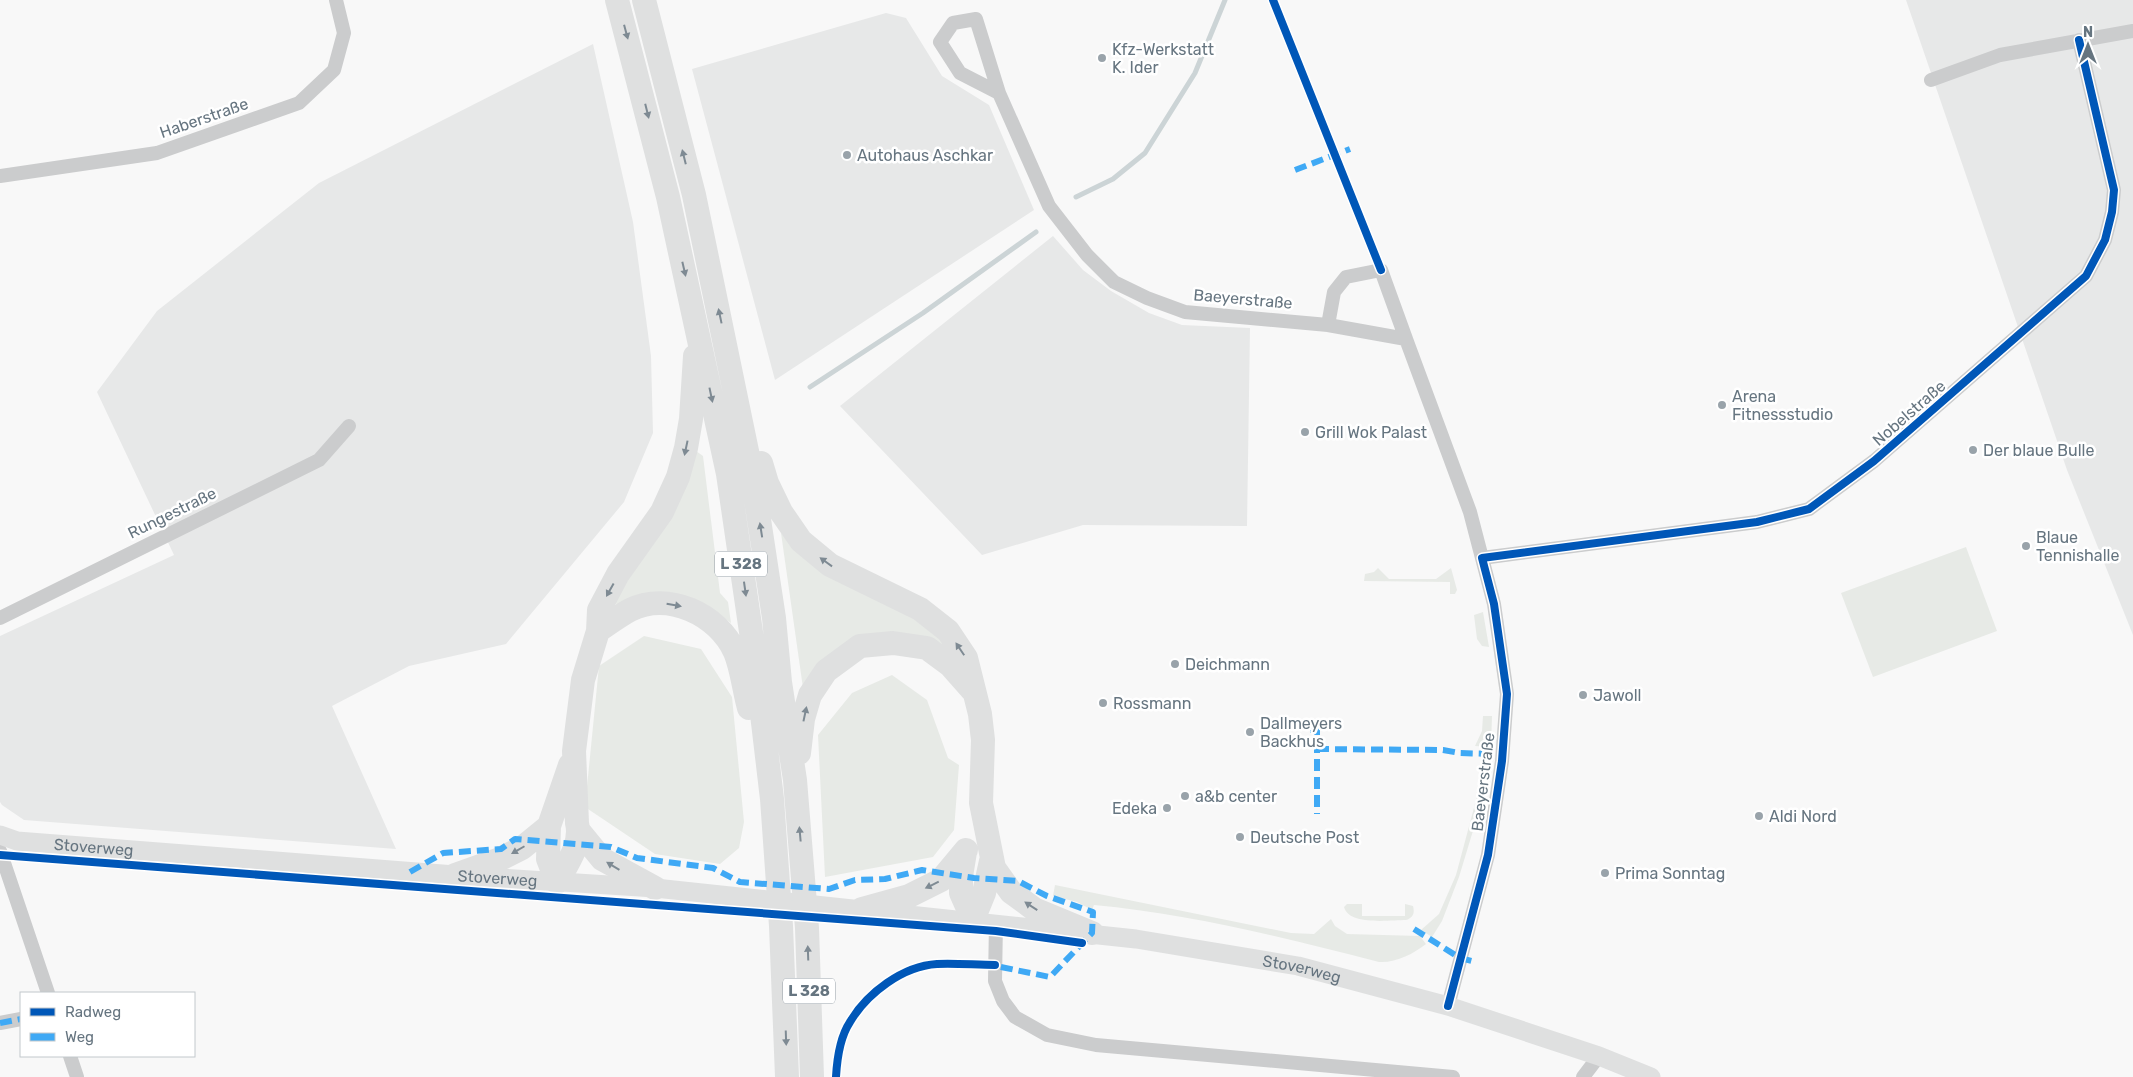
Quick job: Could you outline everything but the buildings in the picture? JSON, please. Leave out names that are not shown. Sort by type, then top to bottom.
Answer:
[{"type":"highway","name":"L 328","points":[[617,0],[668,197],[728,474],[758,680],[772,799],[781,926],[787,1077]]},
{"type":"highway","name":"L 328","points":[[644,0],[694,195],[753,480],[774,618],[780,682],[795,780],[807,928],[812,1077]]},
{"type":"highway","points":[[557,882],[577,844],[579,831],[574,751],[583,680],[598,631],[599,610],[618,574],[662,512],[678,477],[691,419],[698,330]]},
{"type":"highway","points":[[730,363],[767,483],[781,512],[801,541],[830,565],[920,609],[948,631],[966,658],[976,695],[983,740],[981,803],[991,861],[994,868],[1011,892],[1034,909],[1092,932]]},
{"type":"highway","points":[[598,631],[631,609],[661,602],[690,608],[719,627],[735,652],[772,799]]},
{"type":"highway","points":[[795,780],[804,719],[810,696],[826,671],[860,646],[893,643],[927,648],[950,666],[976,695]]},
{"type":"highway","points":[[557,882],[548,860],[549,826],[574,751]]},
{"type":"highway","points":[[981,803],[960,876],[961,893],[984,921]]},
{"type":"highway","points":[[454,875],[500,860],[522,848],[549,826]]},
{"type":"highway","points":[[579,831],[602,859],[655,888]]},
{"type":"highway","points":[[862,909],[909,896],[941,880],[966,850]]},
{"type":"highway","points":[[984,921],[984,893],[991,861]]},
{"type":"street","name":"Haberstraße","points":[[0,176],[158,153],[300,103],[334,70],[344,32],[336,0]]},
{"type":"street","name":"Baeyerstraße","points":[[999,93],[960,73],[940,42],[953,23],[976,19],[999,93],[1049,206],[1087,255],[1114,282],[1148,298],[1185,312],[1328,325],[1406,339]]},
{"type":"street","points":[[1931,80],[2000,55],[2133,31]]},
{"type":"street","name":"Nobelstraße","points":[[1482,558],[1757,522],[1809,509],[1874,461],[2086,276],[2105,240],[2112,212],[2114,190],[2079,40]]},
{"type":"street","name":"Baeyerstraße","points":[[1328,325],[1334,292],[1346,278],[1381,270],[1470,512],[1494,604],[1507,694],[1502,761],[1488,855],[1448,1006]]},
{"type":"street","name":"Rungestraße","points":[[0,618],[319,460],[349,426]]},
{"type":"street","name":"Stoverweg","points":[[0,835],[17,841],[454,875],[655,888],[1092,932],[1298,966],[1448,1006],[1599,1056],[1651,1077]]},
{"type":"street","points":[[0,851],[48,992]]},
{"type":"street","points":[[984,921],[996,981],[1004,1001],[1016,1017],[1047,1035],[1096,1045],[1453,1077]]},
{"type":"street","points":[[0,1022],[20,1020]]},
{"type":"street","points":[[1583,1077],[1599,1056]]},
{"type":"street","points":[[70,1057],[78,1077]]},
{"type":"shaded area","points":[[1906,0],[2133,0],[2133,635],[2067,470]]},
{"type":"shaded area","points":[[886,13],[906,18],[942,76],[989,105],[1034,210],[775,380],[692,69]]},
{"type":"shaded area","points":[[593,44],[633,222],[651,356],[653,433],[624,502],[506,644],[409,666],[332,706],[396,849],[24,820],[2,805],[0,802],[0,636],[174,555],[97,392],[157,311],[319,183]]},
{"type":"shaded area","points":[[1053,236],[1083,270],[1111,291],[1149,313],[1182,325],[1250,328],[1247,526],[1083,525],[982,555],[840,406]]},
{"type":"shaded area","points":[[696,451],[703,456],[720,593],[728,602],[731,623],[719,615],[619,606],[614,602]]},
{"type":"shaded area","points":[[781,533],[801,556],[896,605],[954,650],[896,633],[803,688]]},
{"type":"shaded area","points":[[1966,547],[1997,631],[1873,677],[1841,593]]},
{"type":"shaded area","points":[[1378,568],[1389,579],[1436,579],[1451,568],[1457,590],[1455,594],[1450,594],[1450,582],[1364,581],[1365,574],[1374,572]]},
{"type":"shaded area","points":[[1483,612],[1489,647],[1482,646],[1477,639],[1474,615]]},
{"type":"shaded area","points":[[644,636],[701,649],[732,697],[744,822],[739,848],[720,864],[655,854],[585,807],[599,666]]},
{"type":"shaded area","points":[[892,675],[927,700],[948,758],[959,765],[954,830],[933,857],[825,877],[818,735],[852,693]]},
{"type":"shaded area","points":[[1483,716],[1492,716],[1491,747],[1475,746],[1482,731]]},
{"type":"shaded area","points":[[1484,759],[1489,759],[1482,801],[1459,877],[1442,921],[1432,937],[1421,930],[1439,914],[1456,875],[1479,789]]},
{"type":"shaded area","points":[[1055,885],[1291,933],[1314,934],[1331,919],[1335,926],[1347,934],[1420,936],[1426,944],[1404,957],[1392,961],[1379,962],[1273,936],[1166,914],[1094,905],[1092,910],[1077,902],[1053,896]]},
{"type":"shaded area","points":[[1347,904],[1362,904],[1362,916],[1405,916],[1405,904],[1413,906],[1414,913],[1412,917],[1406,920],[1371,921],[1354,917],[1347,913],[1344,907]]},
{"type":"waterway","points":[[1076,197],[1113,179],[1145,153],[1195,73],[1225,0]]},
{"type":"waterway","points":[[810,387],[923,313],[1036,232]]},
{"type":"marked path","points":[[1295,170],[1350,149]]},
{"type":"marked path","points":[[1310,730],[1317,730],[1317,814]]},
{"type":"marked path","points":[[1317,749],[1443,750],[1460,753],[1493,754]]},
{"type":"marked path","points":[[410,872],[443,853],[501,849],[515,839],[611,847],[637,858],[713,868],[740,882],[829,889],[855,880],[885,879],[922,870],[974,878],[1018,881],[1047,896],[1093,912],[1092,933],[1050,977],[991,965]]},
{"type":"marked path","points":[[1414,929],[1460,958],[1476,962]]},
{"type":"marked path","points":[[0,1023],[20,1019]]},
{"type":"cycle path","points":[[1273,0],[1381,270]]},
{"type":"cycle path","points":[[1448,1006],[1488,855],[1502,761],[1507,694],[1494,604],[1482,558],[1757,522],[1809,509],[1874,461],[2086,276],[2105,240],[2112,212],[2114,190],[2079,40]]},
{"type":"cycle path","points":[[0,855],[996,931],[1082,943]]},
{"type":"cycle path","points":[[836,1077],[840,1048],[847,1028],[857,1011],[876,991],[887,983],[911,970],[924,966],[937,964],[995,965]]},
{"type":"place","name":"Kfz-Werkstatt K. Ider","points":[[1102,58]]},
{"type":"place","name":"Autohaus Aschkar","points":[[847,155]]},
{"type":"place","name":"Arena Fitnessstudio","points":[[1722,405]]},
{"type":"place","name":"Grill Wok Palast","points":[[1305,432]]},
{"type":"place","name":"Der blaue Bulle","points":[[1973,450]]},
{"type":"place","name":"Blaue Tennishalle","points":[[2026,546]]},
{"type":"place","name":"Deichmann","points":[[1175,664]]},
{"type":"place","name":"Jawoll","points":[[1583,695]]},
{"type":"place","name":"Rossmann","points":[[1103,703]]},
{"type":"place","name":"Dallmeyers Backhus","points":[[1250,732]]},
{"type":"place","name":"a&b center","points":[[1185,796]]},
{"type":"place","name":"Edeka","points":[[1167,808]]},
{"type":"place","name":"Aldi Nord","points":[[1759,816]]},
{"type":"place","name":"Deutsche Post","points":[[1240,837]]},
{"type":"place","name":"Prima Sonntag","points":[[1605,873]]}]
